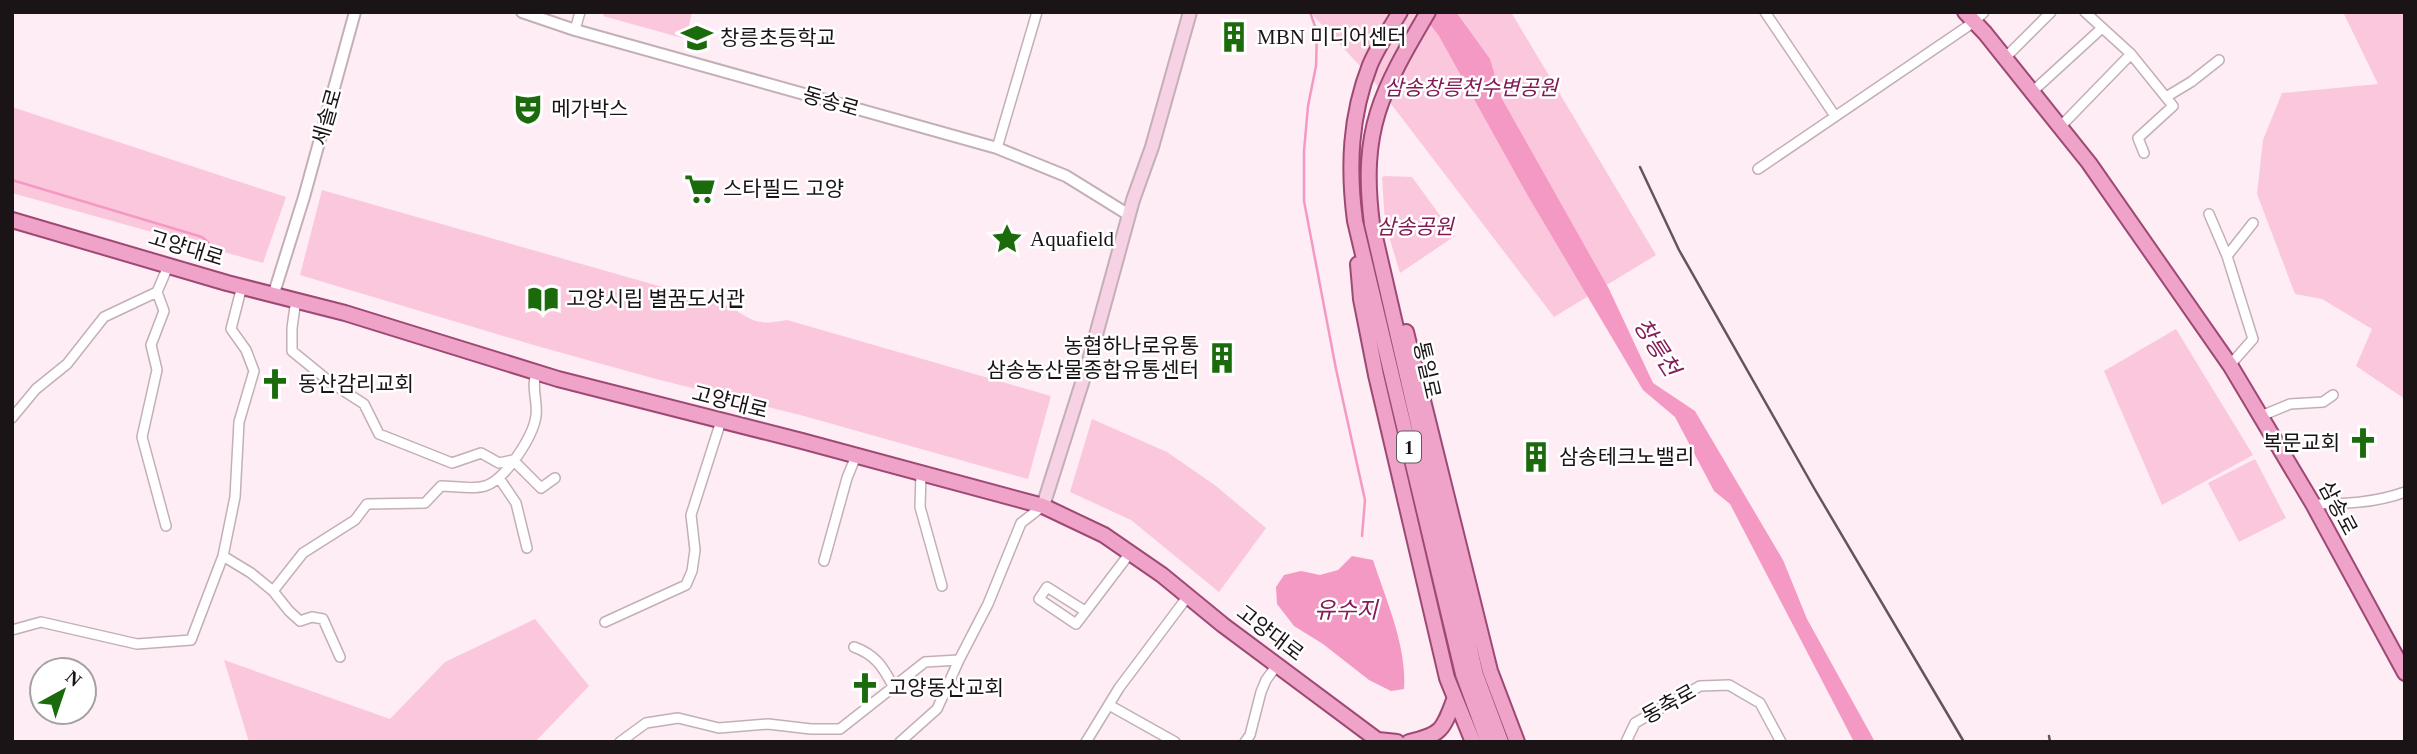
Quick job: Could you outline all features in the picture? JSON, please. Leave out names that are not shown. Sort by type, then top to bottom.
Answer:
[{"type":"main road","points":[[1042,506],[1088,364],[1190,12]]},
{"type":"main road","name":"통일로","points":[[1401,12],[1376,52],[1352,130],[1350,156],[1355,221],[1488,742]]},
{"type":"main road","name":"통일로","points":[[1428,12],[1393,70],[1376,113],[1368,157],[1368,190],[1372,224],[1469,674],[1502,742]]},
{"type":"main road","name":"삼송로","points":[[1974,15],[2157,257],[2230,365],[2313,504],[2405,673]]},
{"type":"main road","name":"고양대로","points":[[12,220],[296,299],[536,373],[1042,506],[1104,535],[1130,553],[1379,741]]},
{"type":"main road","points":[[1355,221],[1361,299],[1376,376],[1447,678],[1473,742]]},
{"type":"main road","points":[[1372,224],[1416,367],[1490,671],[1517,742]]},
{"type":"main road","points":[[1409,742],[1423,739],[1443,728],[1454,700]]},
{"type":"main road","points":[[1379,741],[1397,742]]},
{"type":"street","name":"세솔로","points":[[274,293],[318,149],[355,12]]},
{"type":"street","name":"동송로","points":[[522,12],[575,30],[997,148],[1066,176],[1129,215]]},
{"type":"street","points":[[575,30],[580,12]]},
{"type":"street","points":[[997,148],[1037,12]]},
{"type":"street","points":[[1765,12],[1835,116]]},
{"type":"street","points":[[2005,58],[2051,12]]},
{"type":"street","points":[[2085,12],[2132,54],[2173,106],[2138,138],[2144,153]]},
{"type":"street","points":[[1758,169],[1974,15]]},
{"type":"street","points":[[2032,92],[2102,28]]},
{"type":"street","points":[[2060,127],[2132,54]]},
{"type":"street","points":[[2166,97],[2192,82],[2219,60]]},
{"type":"street","points":[[2209,214],[2227,256],[2253,339],[2230,365]]},
{"type":"street","points":[[2227,256],[2253,223]]},
{"type":"street","points":[[12,418],[36,389],[67,364],[104,317],[157,292],[169,264]]},
{"type":"street","points":[[12,630],[41,622],[137,644],[191,640],[223,556],[235,497],[239,422],[254,371],[246,351],[231,329],[242,286]]},
{"type":"street","points":[[157,292],[164,311],[151,345],[157,370],[142,437],[166,526]]},
{"type":"street","points":[[296,299],[292,351],[330,382],[364,404],[379,434],[452,463],[481,453],[499,463],[513,460]]},
{"type":"street","points":[[273,592],[303,554],[355,520],[367,504],[425,503],[441,486],[484,487],[499,478],[527,440],[536,416],[532,385],[536,373]]},
{"type":"street","points":[[2261,416],[2290,404],[2323,402],[2333,395]]},
{"type":"street","points":[[605,622],[686,585],[692,571],[695,550],[691,516],[721,421]]},
{"type":"street","points":[[824,561],[847,478],[856,456]]},
{"type":"street","points":[[513,460],[541,488],[555,478]]},
{"type":"street","points":[[921,474],[920,507],[942,586]]},
{"type":"street","points":[[499,478],[516,503],[527,548]]},
{"type":"street","points":[[2313,504],[2350,504],[2404,493]]},
{"type":"street","points":[[900,742],[937,709],[988,604],[1021,523],[1042,506]]},
{"type":"street","points":[[1085,611],[1047,587],[1040,599],[1076,624],[1130,553]]},
{"type":"street","points":[[223,556],[251,573],[300,621],[312,617],[323,619],[340,657]]},
{"type":"street","points":[[1086,742],[1108,705],[1188,596]]},
{"type":"street","points":[[854,647],[880,661],[893,686]]},
{"type":"street","points":[[620,742],[646,723],[678,718],[719,729],[768,724],[840,729],[925,662],[959,660]]},
{"type":"street","points":[[1245,742],[1250,735],[1266,680],[1277,665]]},
{"type":"street","name":"동축로","points":[[1626,742],[1635,723],[1699,685],[1729,685],[1760,703],[1782,742]]},
{"type":"street","points":[[1108,705],[1175,742]]},
{"type":"green space","points":[[605,12],[692,12],[686,39],[603,16]]},
{"type":"green space","name":"삼송창릉천수변공원","points":[[1310,12],[1511,12],[1656,255],[1554,317],[1372,79]]},
{"type":"green space","points":[[2343,12],[2405,12],[2405,399],[2356,366],[2372,329],[2322,299],[2295,294],[2257,194],[2263,140],[2282,93],[2378,84]]},
{"type":"green space","points":[[12,107],[286,197],[263,263],[12,193]]},
{"type":"green space","name":"삼송공원","points":[[1382,177],[1412,177],[1455,236],[1400,273],[1385,223]]},
{"type":"green space","points":[[322,190],[729,306],[756,321],[787,320],[1051,396],[1028,479],[804,416],[537,346],[300,275]]},
{"type":"green space","points":[[2176,329],[2253,455],[2162,505],[2104,371]]},
{"type":"green space","points":[[1092,419],[1167,452],[1216,486],[1266,528],[1219,592],[1131,520],[1070,492]]},
{"type":"green space","points":[[2255,459],[2286,518],[2239,542],[2208,483]]},
{"type":"green space","points":[[535,619],[589,686],[535,742],[249,742],[224,660],[390,719],[445,662]]},
{"type":"water","points":[[1421,12],[1456,12],[1490,59],[1502,99],[1609,289],[1653,383],[1695,411],[1783,560],[1807,619],[1875,742],[1854,742],[1730,504],[1714,491],[1675,417],[1643,390],[1528,196],[1439,36]]},
{"type":"water","name":"유수지","points":[[1352,556],[1373,560],[1399,640],[1404,689],[1391,691],[1369,680],[1323,644],[1294,626],[1277,604],[1276,587],[1284,575],[1301,571],[1320,575],[1338,570]]},
{"type":"waterway","points":[[1310,12],[1317,32],[1316,66],[1308,106],[1304,151],[1304,201],[1336,369],[1365,500],[1362,536]]},
{"type":"waterway","points":[[12,180],[202,237],[209,243]]},
{"type":"railway","points":[[1640,167],[1679,250],[1814,488],[1964,742]]},
{"type":"railway","points":[[2049,736],[2050,742]]},
{"type":"place","name":"MBN 미디어센터","points":[[1234,37]]},
{"type":"place","name":"창릉초등학교","points":[[697,38]]},
{"type":"place","name":"메가박스","points":[[528,109]]},
{"type":"place","name":"스타필드 고양","points":[[700,189]]},
{"type":"place","name":"Aquafield","points":[[1007,239]]},
{"type":"place","name":"고양시립 별꿈도서관","points":[[543,299]]},
{"type":"place","name":"농협하나로유통 삼송농산물종합유통센터","points":[[1222,358]]},
{"type":"place","name":"동산감리교회","points":[[275,384]]},
{"type":"place","name":"복문교회","points":[[2363,443]]},
{"type":"place","name":"삼송테크노밸리","points":[[1536,457]]},
{"type":"place","name":"고양동산교회","points":[[865,688]]},
{"type":"water label","name":"창릉천","points":[[1657,347]]}]
